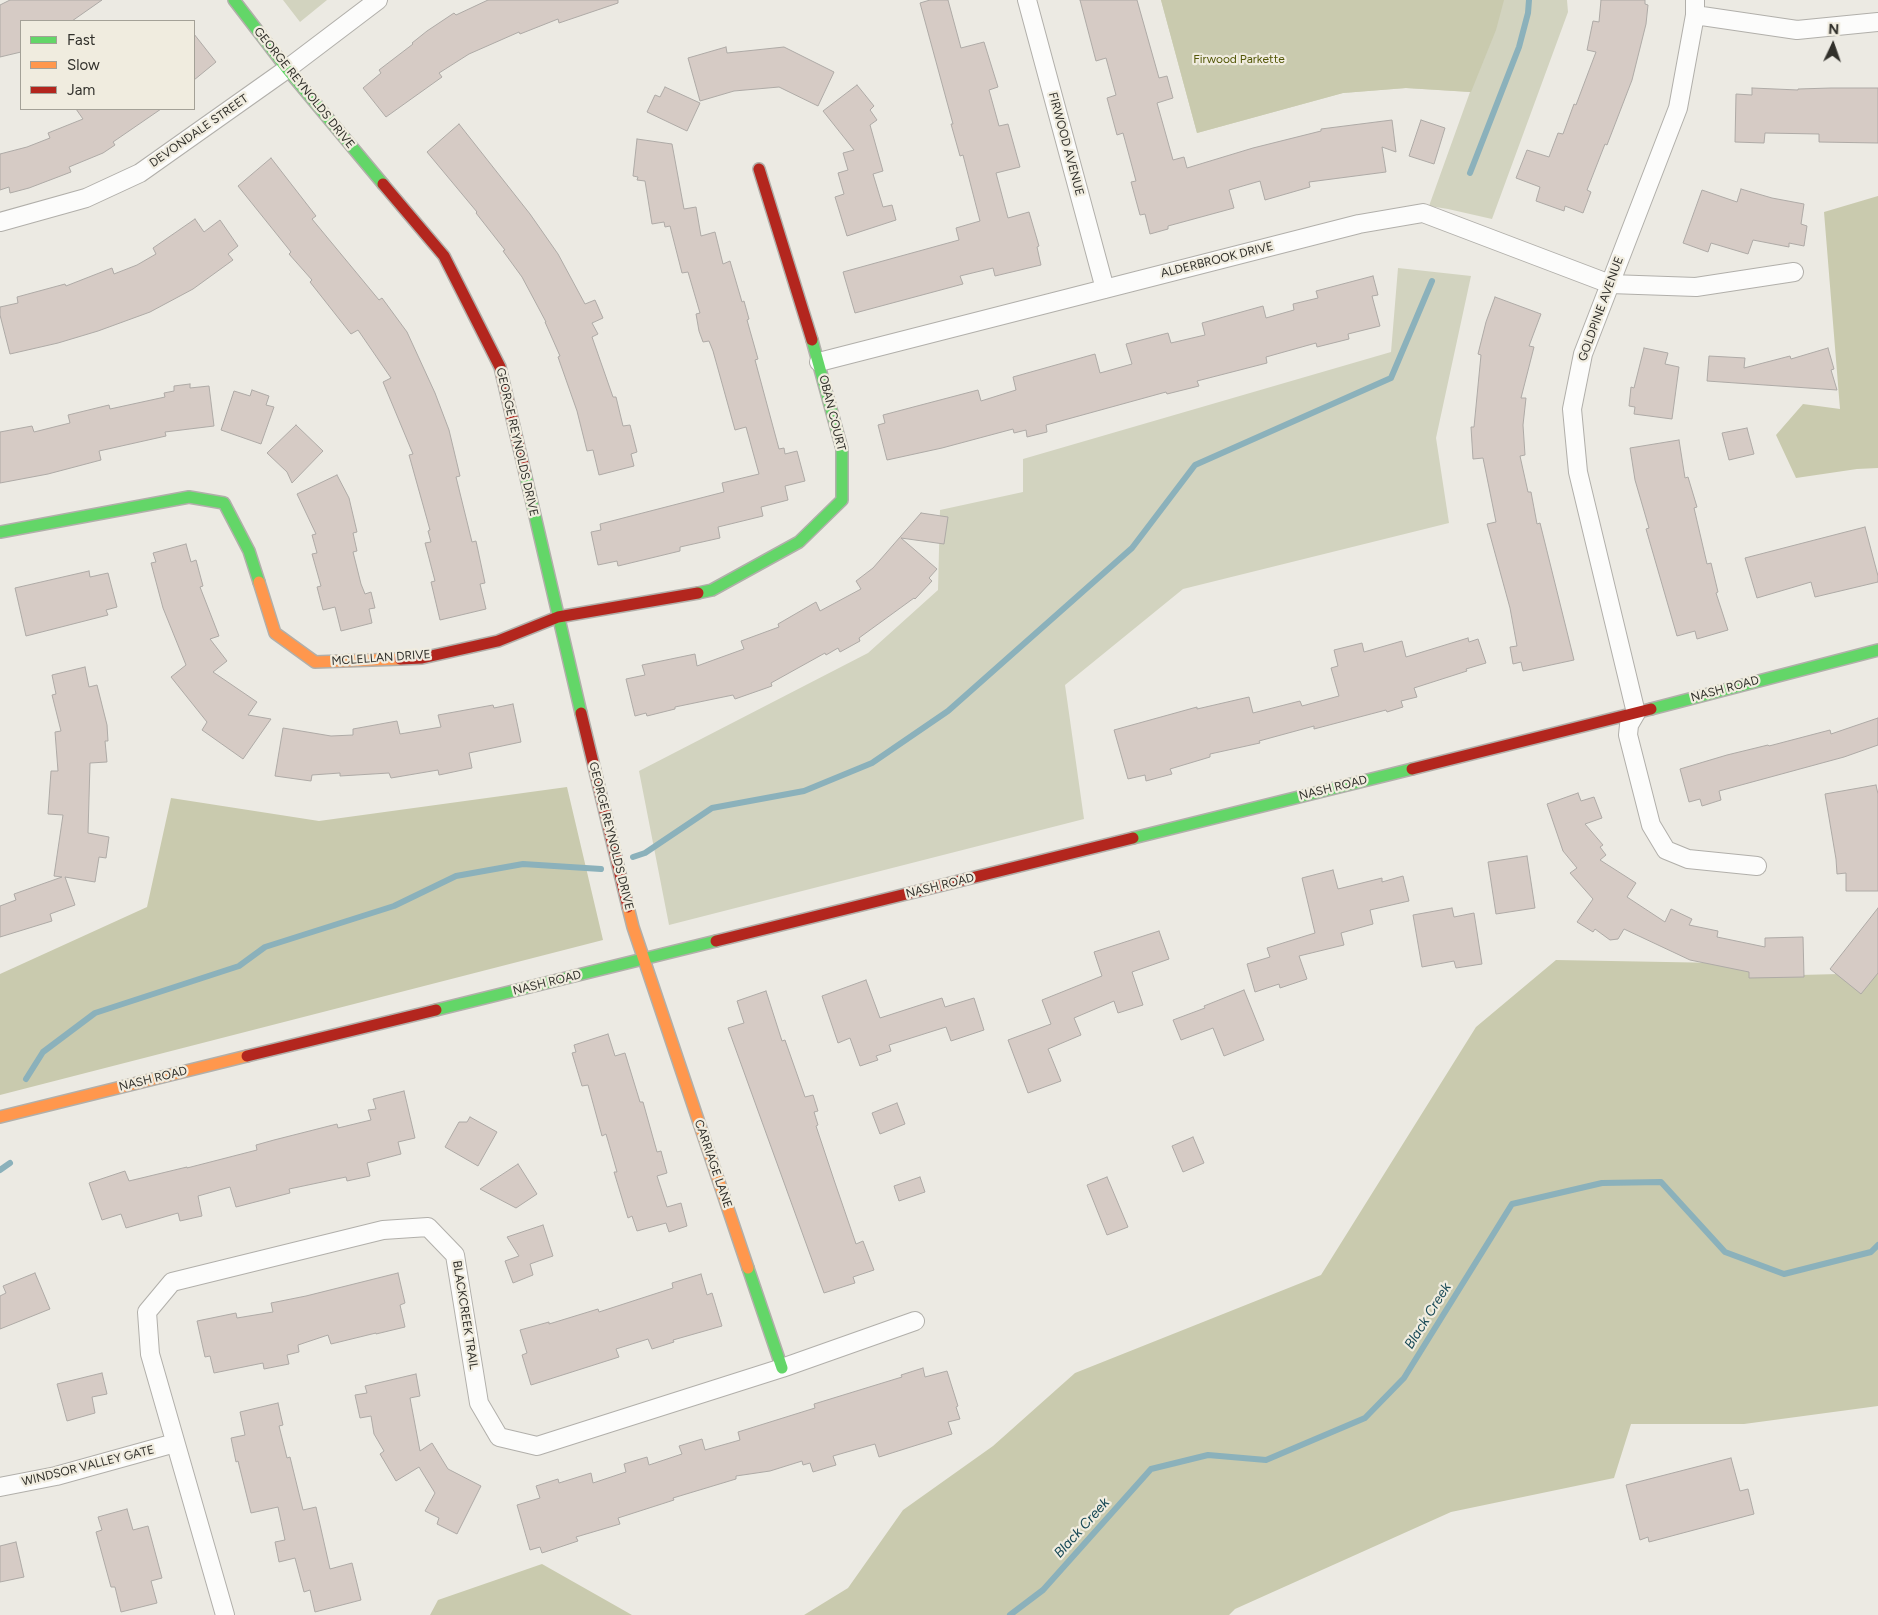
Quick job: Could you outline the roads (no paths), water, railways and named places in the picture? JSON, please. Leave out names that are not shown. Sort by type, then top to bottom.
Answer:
[{"type":"street","name":"GEORGE REYNOLDS DRIVE","points":[[234,0],[287,69],[444,256],[500,366],[558,617],[633,927],[643,960]]},
{"type":"street","name":"DEVONDALE STREET","points":[[0,222],[86,198],[140,173],[287,69],[378,0]]},
{"type":"street","name":"FIRWOOD AVENUE","points":[[1027,0],[1105,289]]},
{"type":"street","points":[[1695,8],[1797,30],[1878,22]]},
{"type":"street","name":"GOLDPINE AVENUE","points":[[1636,712],[1578,472],[1572,409],[1582,354],[1678,108],[1695,8]]},
{"type":"street","name":"OBAN COURT","points":[[558,617],[712,590],[800,542],[842,500],[842,449],[819,362],[759,169]]},
{"type":"street","name":"ALDERBROOK DRIVE","points":[[819,362],[1359,224],[1424,213],[1610,284],[1696,287],[1794,272]]},
{"type":"street","name":"MCLELLAN DRIVE","points":[[0,532],[189,497],[224,503],[249,551],[275,633],[315,662],[422,658],[498,641],[558,617]]},
{"type":"street","name":"NASH ROAD","points":[[0,1117],[643,960],[1878,650]]},
{"type":"street","points":[[1636,712],[1628,735],[1651,825],[1666,850],[1688,859],[1757,866]]},
{"type":"street","name":"CARRIAGE LANE","points":[[643,960],[782,1368]]},
{"type":"street","name":"BLACKCREEK TRAIL","points":[[225,1615],[150,1354],[147,1312],[172,1282],[383,1230],[428,1227],[455,1255],[479,1403],[499,1437],[537,1446],[782,1368],[916,1321]]},
{"type":"street","name":"WINDSOR VALLEY GATE","points":[[0,1487],[56,1476],[175,1443]]},
{"type":"waterway","points":[[1470,173],[1519,47],[1528,13],[1529,0]]},
{"type":"waterway","points":[[633,857],[645,853],[712,808],[804,791],[872,763],[948,711],[1132,548],[1195,465],[1391,378],[1432,281]]},
{"type":"waterway","points":[[26,1079],[43,1052],[95,1013],[239,966],[265,947],[394,906],[456,876],[523,864],[601,869]]},
{"type":"waterway","points":[[0,1170],[10,1163]]},
{"type":"waterway","name":"Black Creek","points":[[1010,1615],[1043,1590],[1151,1469],[1208,1455],[1266,1460],[1365,1418],[1404,1378],[1512,1204],[1602,1183],[1661,1182],[1725,1252],[1784,1274],[1871,1252],[1878,1245]]},
{"type":"park label","name":"Firwood Parkette","points":[[1239,59]]}]
